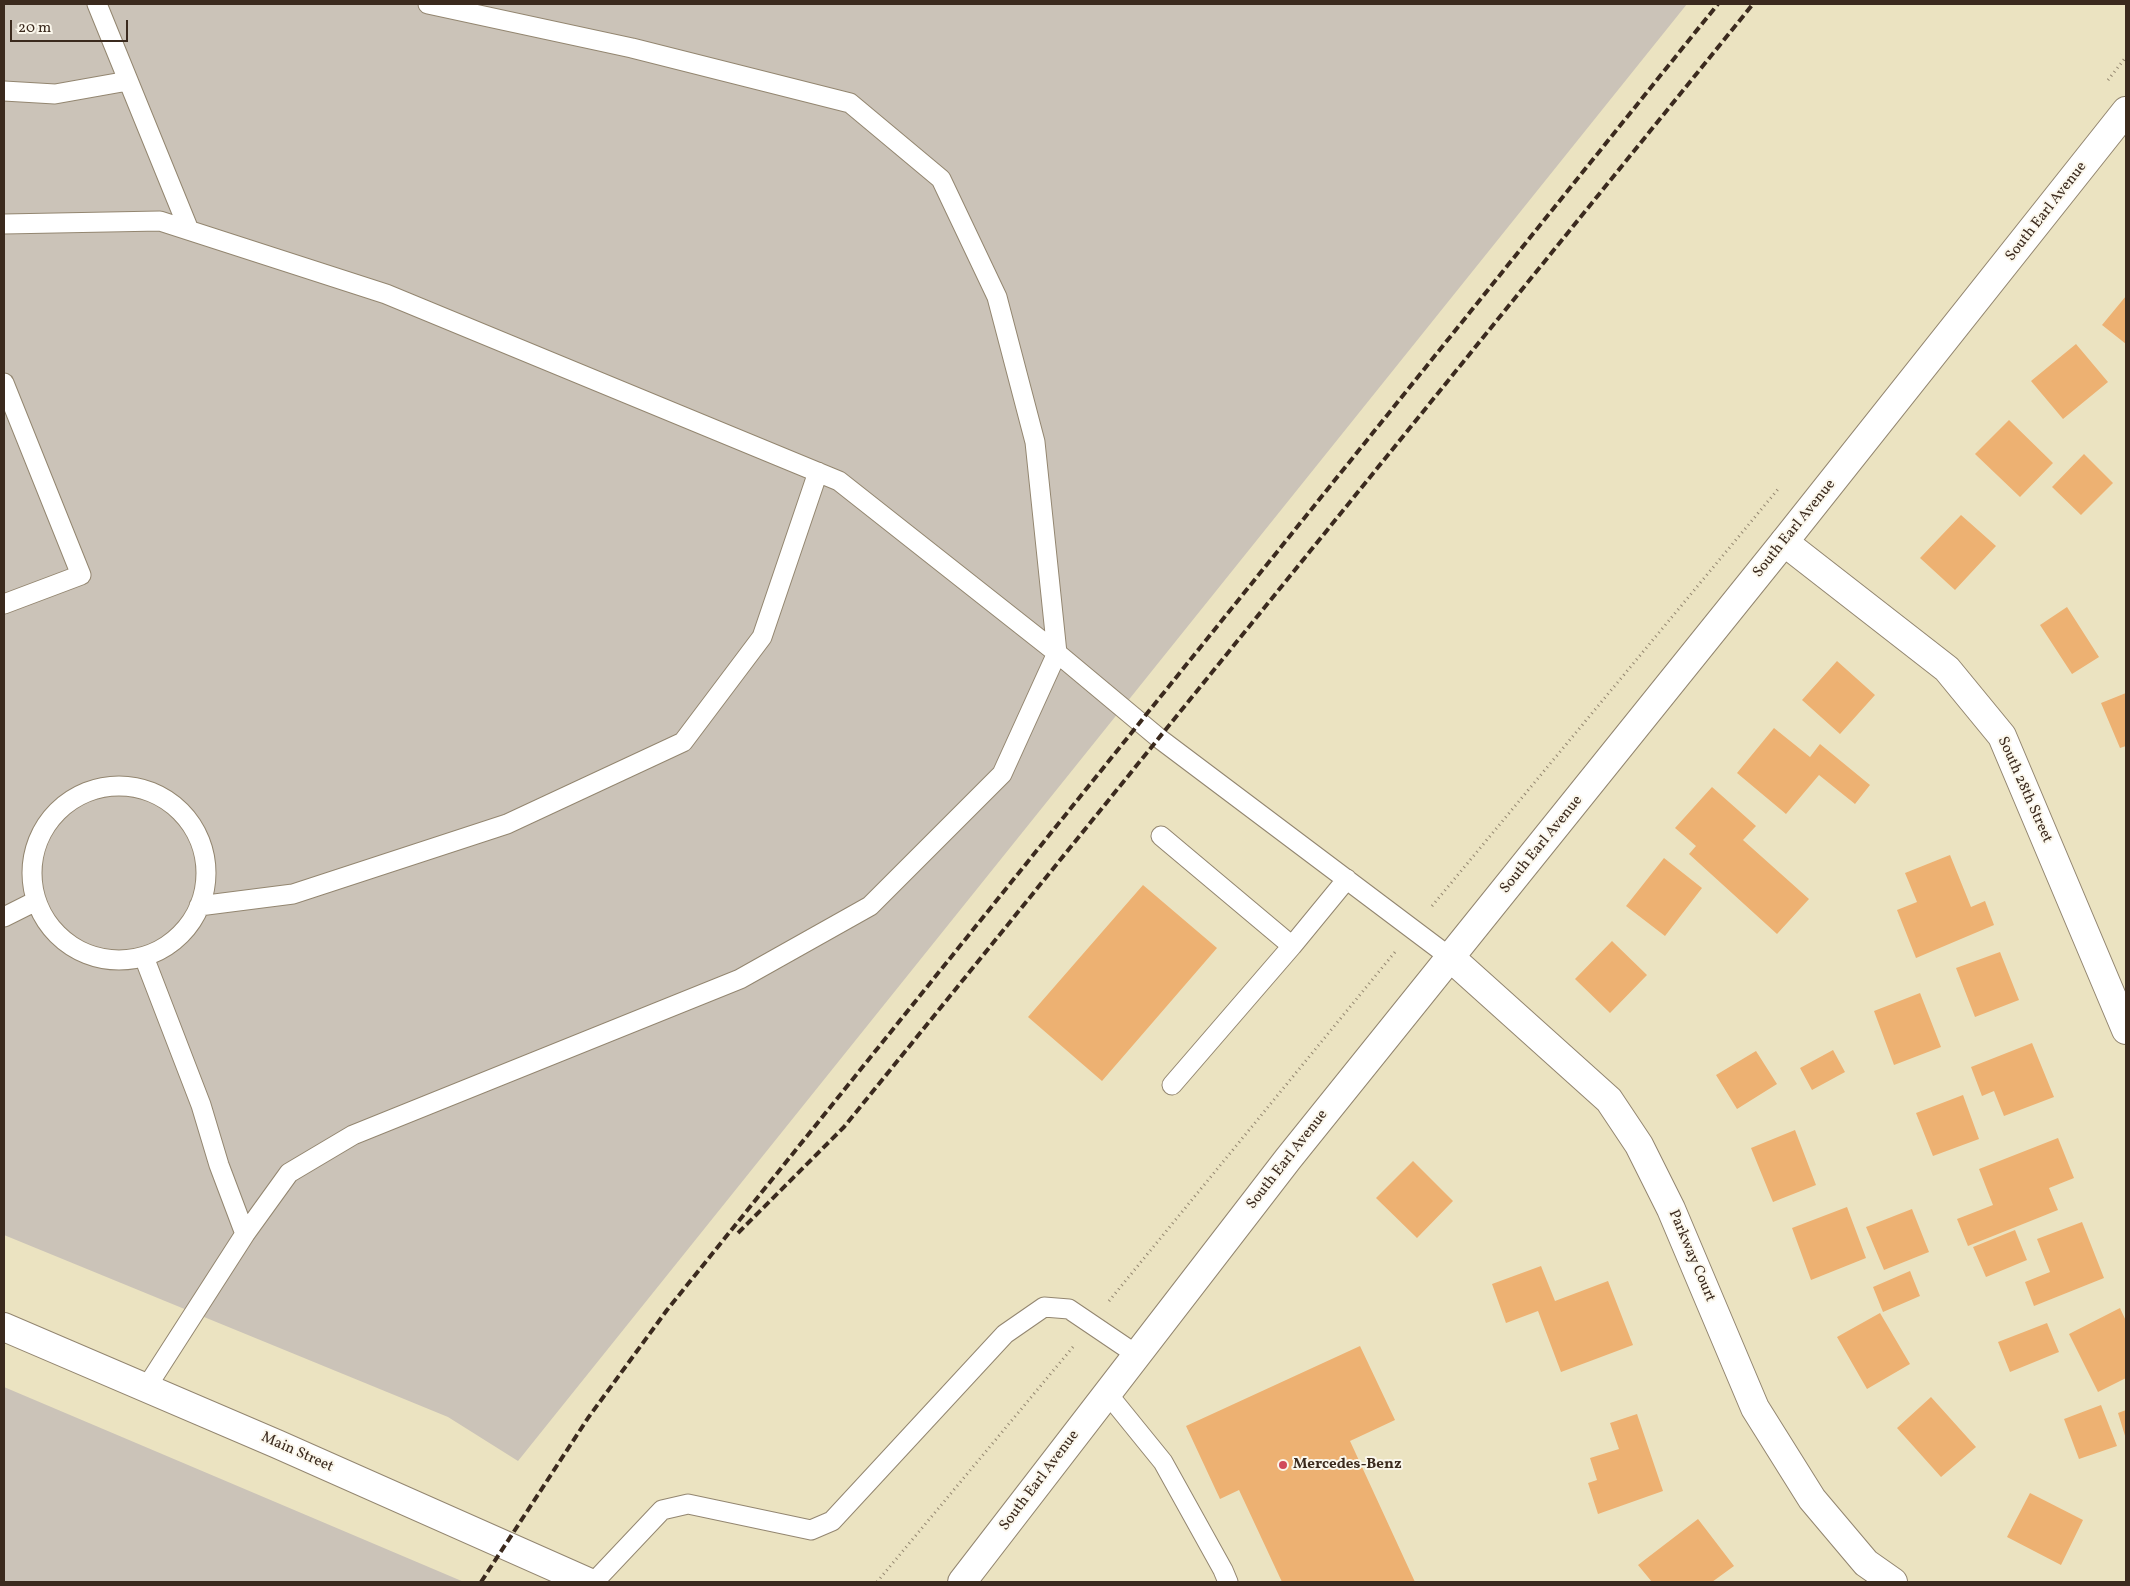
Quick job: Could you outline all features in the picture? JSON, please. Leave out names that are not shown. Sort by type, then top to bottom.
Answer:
[{"type":"street","name":"South Earl Avenue","points":[[962,1582],[1288,1158],[1451,958],[2126,112]]},
{"type":"street","name":"South 28th Street","points":[[1784,542],[1947,669],[2002,736],[2126,1030]]},
{"type":"street","name":"Parkway Court","points":[[1451,958],[1609,1100],[1640,1145],[1671,1210],[1755,1408],[1812,1498],[1866,1563],[1893,1582]]},
{"type":"street","name":"Main Street","points":[[4,1327],[588,1582]]},
{"type":"lane","points":[[97,4],[189,230]]},
{"type":"lane","points":[[146,1388],[245,1234],[289,1172],[354,1135],[740,979],[870,906],[1002,774],[1057,653],[1035,442],[996,297],[941,179],[850,103],[632,48],[428,4]]},
{"type":"lane","points":[[4,92],[55,94],[128,81]]},
{"type":"lane","points":[[4,224],[160,222],[189,230],[386,294],[839,481],[1057,653],[1160,739],[1451,958]]},
{"type":"lane","points":[[4,383],[81,576],[4,604]]},
{"type":"lane","points":[[199,906],[293,894],[507,824],[683,742],[762,638],[818,472]]},
{"type":"lane","points":[[109,786],[138,787],[164,798],[186,816],[201,841],[206,869],[203,897],[199,906],[190,923],[170,944],[144,956],[114,960],[86,954],[61,939],[42,917],[36,902],[32,890],[32,860],[41,832],[58,810],[82,794],[109,786]]},
{"type":"lane","points":[[1161,836],[1292,946]]},
{"type":"lane","points":[[1172,1085],[1347,879]]},
{"type":"lane","points":[[4,917],[36,902]]},
{"type":"lane","points":[[144,956],[201,1105],[219,1165],[245,1234]]},
{"type":"lane","points":[[594,1582],[662,1510],[688,1504],[810,1530],[832,1521],[1005,1334],[1044,1307],[1069,1308],[1137,1355]]},
{"type":"lane","points":[[1107,1393],[1163,1462],[1228,1582]]},
{"type":"path","points":[[2108,81],[2126,57]]},
{"type":"path","points":[[877,1582],[1091,1324],[1413,929],[1782,485]]},
{"type":"shaded area","points":[[4,4],[1687,4],[518,1461],[448,1417],[4,1235]]},
{"type":"shaded area","points":[[4,1387],[431,1568],[464,1582],[4,1582]]},
{"type":"building","points":[[2126,296],[2126,344],[2102,325]]},
{"type":"building","points":[[2076,344],[2108,382],[2063,419],[2031,381]]},
{"type":"building","points":[[2009,420],[2053,463],[2020,497],[1975,454]]},
{"type":"building","points":[[2084,454],[2113,483],[2081,515],[2052,487]]},
{"type":"building","points":[[1961,515],[1996,546],[1955,590],[1920,558]]},
{"type":"building","points":[[2067,607],[2099,657],[2072,674],[2040,625]]},
{"type":"building","points":[[1837,661],[1875,695],[1840,734],[1802,700]]},
{"type":"building","points":[[2126,693],[2126,746],[2120,748],[2101,703]]},
{"type":"building","points":[[1774,728],[1810,757],[1820,744],[1870,785],[1855,804],[1819,775],[1786,814],[1737,773]]},
{"type":"building","points":[[1712,787],[1756,826],[1743,840],[1809,899],[1777,934],[1689,854],[1696,846],[1675,828]]},
{"type":"building","points":[[1950,855],[1971,907],[1985,901],[1994,925],[1916,958],[1897,910],[1917,902],[1905,873]]},
{"type":"building","points":[[1664,858],[1702,888],[1665,936],[1626,906]]},
{"type":"building","points":[[1143,885],[1217,948],[1102,1081],[1028,1017]]},
{"type":"building","points":[[1612,941],[1647,975],[1610,1013],[1575,979]]},
{"type":"building","points":[[2000,952],[2019,1000],[1975,1017],[1956,968]]},
{"type":"building","points":[[1920,993],[1941,1047],[1894,1065],[1874,1011]]},
{"type":"building","points":[[2032,1043],[2054,1097],[2004,1116],[1994,1091],[1982,1096],[1971,1067]]},
{"type":"building","points":[[1833,1050],[1845,1072],[1812,1090],[1800,1068]]},
{"type":"building","points":[[1756,1051],[1777,1084],[1737,1109],[1716,1075]]},
{"type":"building","points":[[1963,1095],[1979,1139],[1933,1156],[1916,1113]]},
{"type":"building","points":[[1795,1130],[1816,1185],[1773,1202],[1751,1148]]},
{"type":"building","points":[[2058,1138],[2074,1178],[2049,1188],[2058,1210],[1968,1246],[1957,1219],[1993,1205],[1979,1169]]},
{"type":"building","points":[[1413,1161],[1453,1201],[1417,1238],[1376,1198]]},
{"type":"building","points":[[1847,1207],[1866,1258],[1811,1280],[1792,1228]]},
{"type":"building","points":[[1912,1209],[1929,1252],[1884,1270],[1866,1227]]},
{"type":"building","points":[[2082,1222],[2104,1278],[2034,1306],[2025,1282],[2050,1272],[2037,1239]]},
{"type":"building","points":[[2015,1230],[2027,1260],[1986,1277],[1973,1247]]},
{"type":"building","points":[[1541,1266],[1555,1301],[1608,1281],[1633,1345],[1561,1372],[1538,1311],[1506,1323],[1492,1284]]},
{"type":"building","points":[[1910,1271],[1920,1296],[1883,1312],[1873,1287]]},
{"type":"building","points":[[2120,1308],[2126,1321],[2126,1378],[2098,1392],[2069,1334]]},
{"type":"building","points":[[1880,1313],[1910,1364],[1867,1389],[1837,1337]]},
{"type":"building","points":[[2047,1323],[2059,1352],[2010,1372],[1998,1342]]},
{"type":"building","name":"Mercedes-Benz","points":[[1360,1346],[1395,1420],[1350,1441],[1415,1582],[1282,1582],[1239,1490],[1220,1499],[1186,1426]]},
{"type":"building","points":[[1931,1397],[1976,1447],[1941,1477],[1897,1428]]},
{"type":"building","points":[[2101,1405],[2117,1446],[2079,1459],[2064,1419]]},
{"type":"building","points":[[2126,1410],[2126,1439],[2118,1413]]},
{"type":"building","points":[[1637,1414],[1663,1491],[1598,1514],[1588,1483],[1597,1480],[1590,1458],[1619,1449],[1610,1423]]},
{"type":"building","points":[[2030,1493],[2083,1520],[2061,1565],[2007,1537]]},
{"type":"building","points":[[1698,1519],[1734,1566],[1712,1582],[1652,1582],[1638,1565]]},
{"type":"railway","points":[[481,1582],[588,1418],[667,1310],[1718,4]]},
{"type":"railway","points":[[738,1233],[844,1127],[1753,4]]},
{"type":"place","name":"Mercedes-Benz","points":[[1283,1465]]}]
